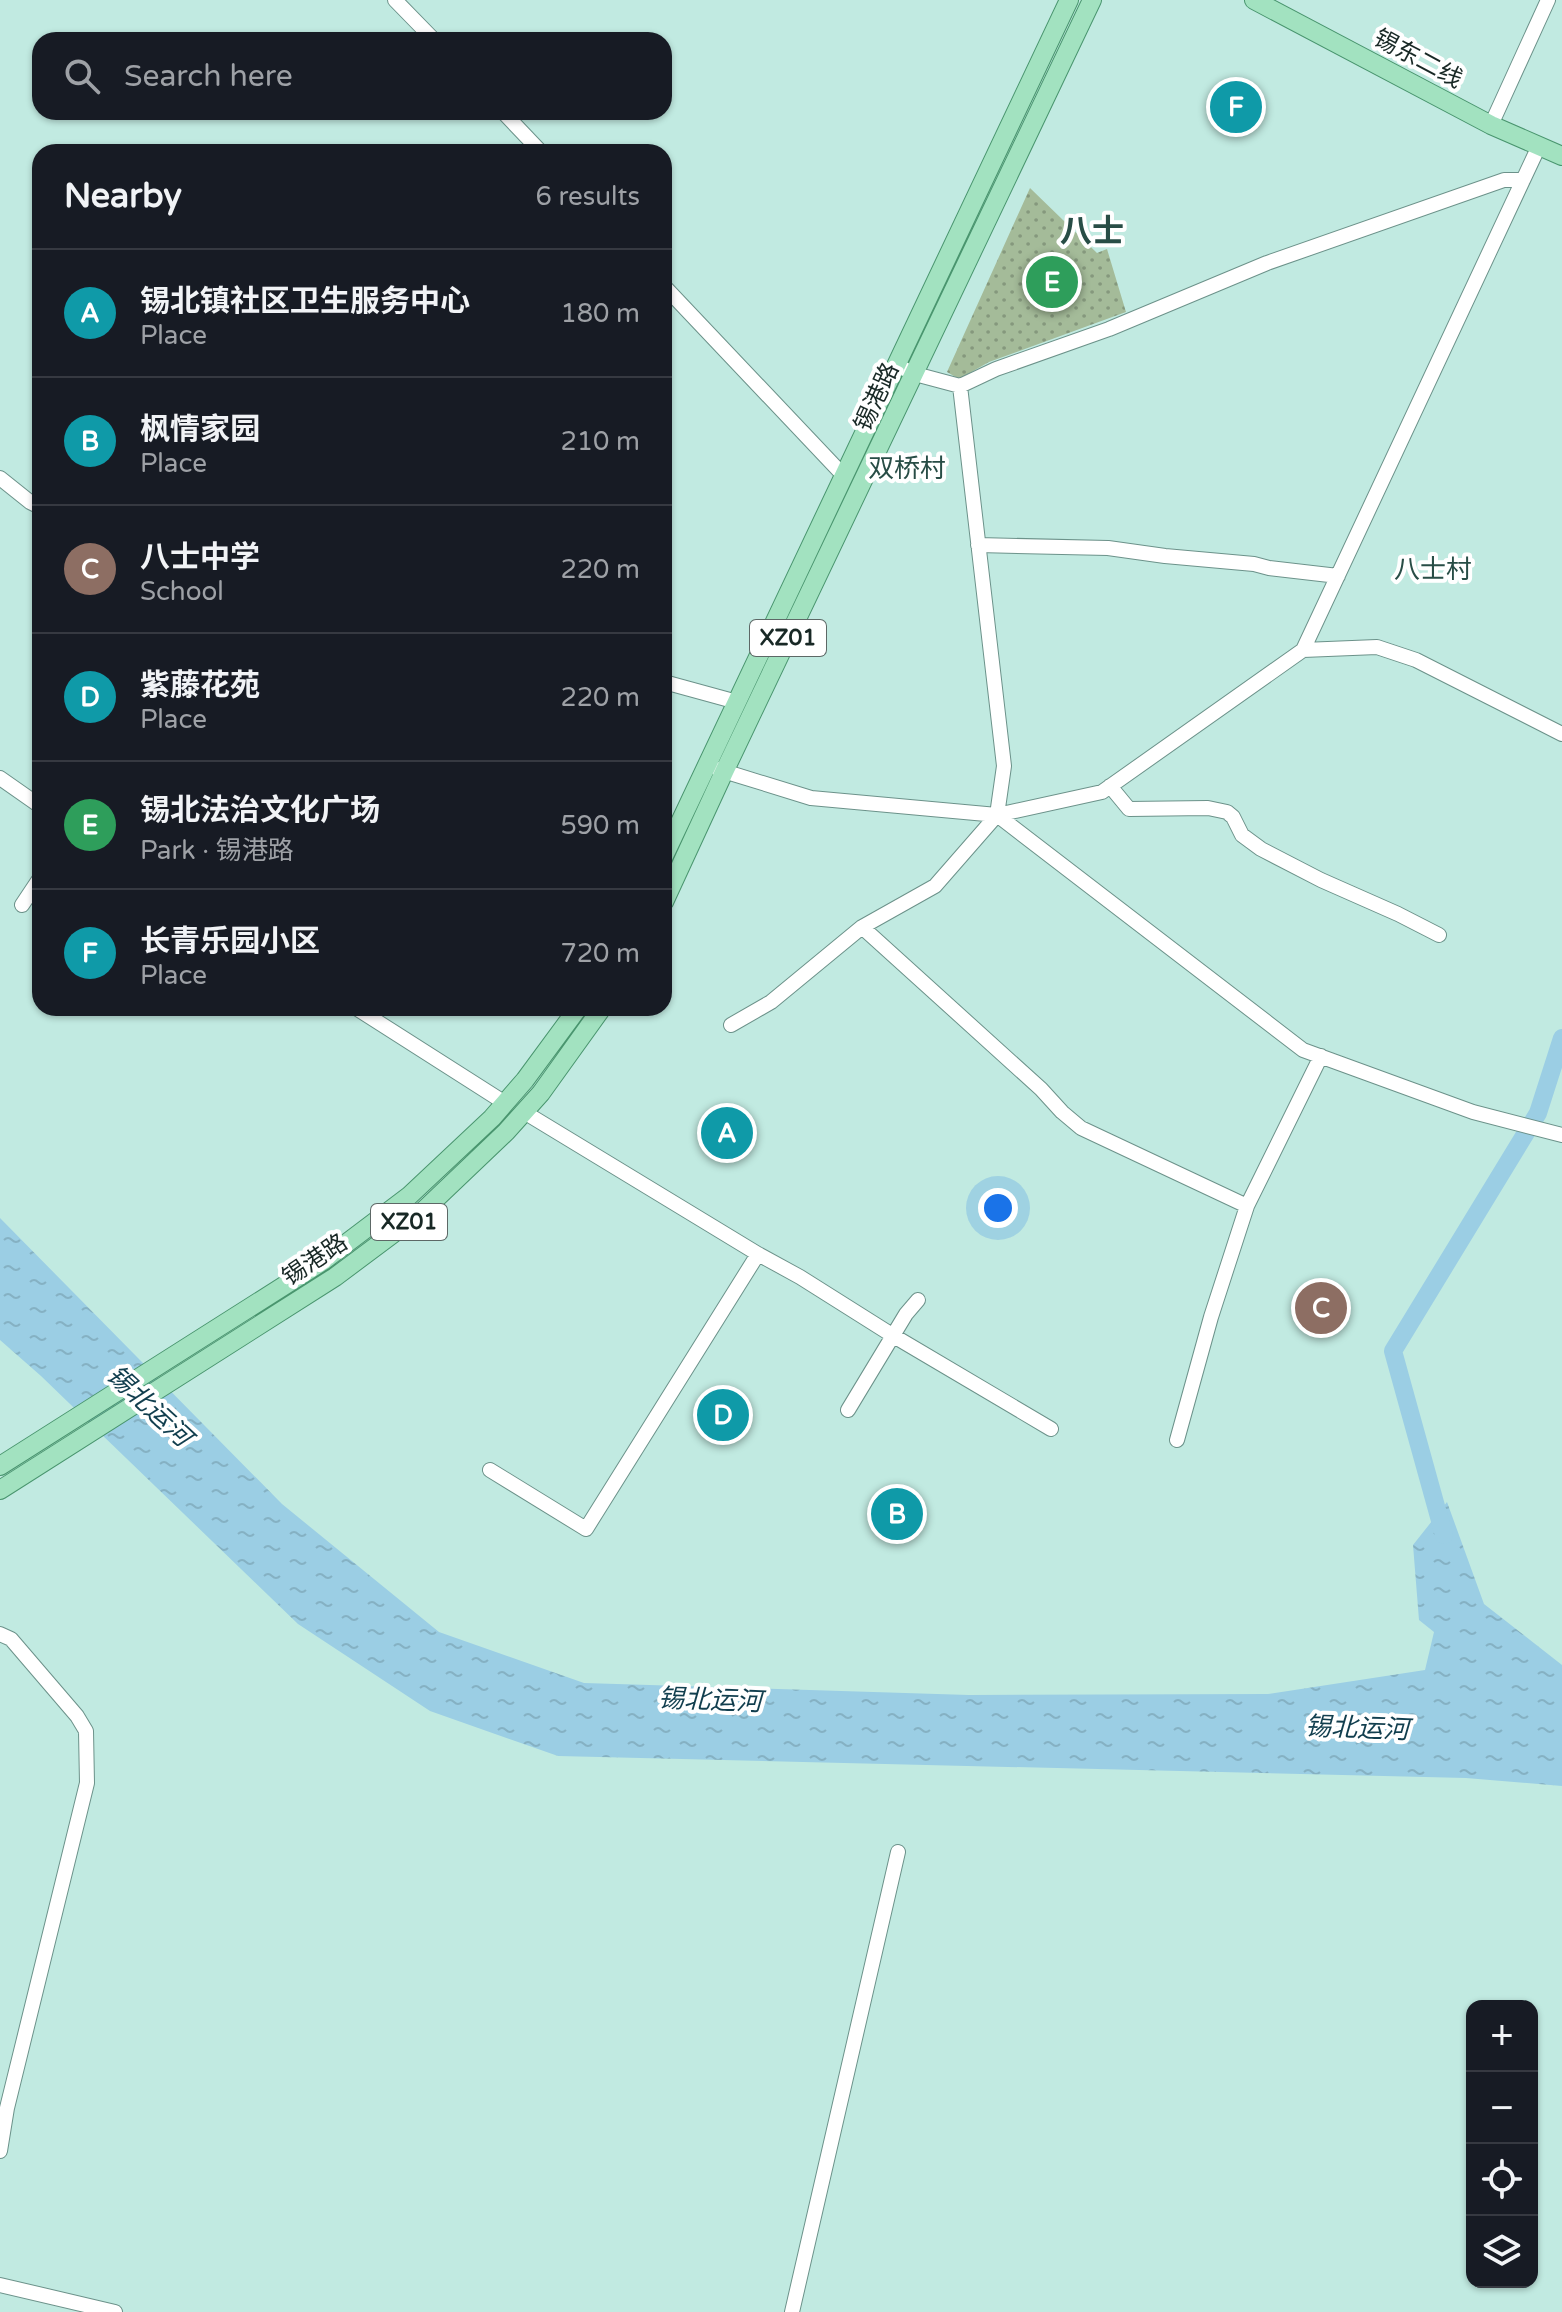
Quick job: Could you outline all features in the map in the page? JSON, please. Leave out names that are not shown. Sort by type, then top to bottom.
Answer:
[{"type":"main road","name":"锡港路","points":[[672,881],[737,702],[1069,0]]},
{"type":"main road","name":"锡港路","points":[[672,829],[715,768],[915,374],[1092,0]]},
{"type":"main road","name":"锡东二线","points":[[1254,0],[1491,125],[1562,156]]},
{"type":"main road","name":"锡港路","points":[[0,1466],[323,1261],[409,1196],[505,1103],[572,1016]]},
{"type":"main road","name":"锡港路","points":[[0,1490],[335,1277],[390,1237],[461,1176],[524,1112],[596,1016]]},
{"type":"street","points":[[395,0],[426,32]]},
{"type":"street","points":[[409,14],[418,0]]},
{"type":"street","points":[[1491,125],[1548,0]]},
{"type":"street","points":[[511,120],[533,144]]},
{"type":"street","points":[[715,768],[811,798],[997,815],[1102,792],[1303,650],[1539,146]]},
{"type":"street","points":[[896,365],[915,374],[960,386],[996,369],[1109,329],[1267,263],[1504,180],[1523,180]]},
{"type":"street","points":[[672,294],[844,476]]},
{"type":"street","points":[[731,1025],[771,1002],[862,927],[935,886],[997,815],[1004,766],[960,386]]},
{"type":"street","points":[[0,478],[32,501]]},
{"type":"street","points":[[978,545],[1108,548],[1338,576]]},
{"type":"street","points":[[1303,650],[1377,647],[1416,660],[1562,734]]},
{"type":"street","points":[[672,684],[737,702]]},
{"type":"street","points":[[0,778],[32,800]]},
{"type":"street","points":[[1110,786],[1129,809],[1208,808],[1227,812],[1242,835],[1261,849],[1439,935]]},
{"type":"street","points":[[997,815],[1303,1050],[1473,1112],[1562,1135]]},
{"type":"street","points":[[22,905],[32,890]]},
{"type":"street","points":[[862,927],[1081,1128],[1247,1206]]},
{"type":"street","points":[[369,1016],[505,1103]]},
{"type":"street","points":[[1177,1440],[1211,1317],[1247,1206],[1321,1056]]},
{"type":"street","points":[[524,1112],[1051,1429]]},
{"type":"street","points":[[490,1470],[586,1529],[758,1254]]},
{"type":"street","points":[[848,1410],[892,1335],[918,1300]]},
{"type":"street","points":[[0,1634],[11,1639],[77,1716],[86,1731],[87,1770],[87,1783],[4,2107],[0,2151]]},
{"type":"street","points":[[792,2312],[898,1852]]},
{"type":"street","points":[[0,2285],[115,2312]]},
{"type":"green space","points":[[1030,188],[1097,253],[1107,249],[1126,312],[989,362],[959,379],[947,372]]},
{"type":"water","name":"锡北运河","points":[[0,1218],[282,1504],[439,1632],[584,1683],[969,1695],[1268,1694],[1425,1670],[1434,1632],[1419,1620],[1413,1545],[1447,1502],[1484,1604],[1562,1665],[1562,1786],[1466,1778],[558,1756],[430,1711],[298,1624],[0,1340]]},
{"type":"waterway","points":[[1444,1535],[1393,1351],[1538,1113],[1562,1038]]},
{"type":"place","name":"长青乐园小区","points":[[1236,107]]},
{"type":"place","name":"锡北法治文化广场","points":[[1052,282]]},
{"type":"place","name":"锡北镇社区卫生服务中心","points":[[727,1133]]},
{"type":"place","name":"八士中学","points":[[1321,1308]]},
{"type":"place","name":"紫藤花苑","points":[[723,1415]]},
{"type":"place","name":"枫情家园","points":[[897,1514]]},
{"type":"district","name":"八士","points":[[1092,232]]},
{"type":"district","name":"双桥村","points":[[907,468]]},
{"type":"district","name":"八士村","points":[[1433,569]]}]
